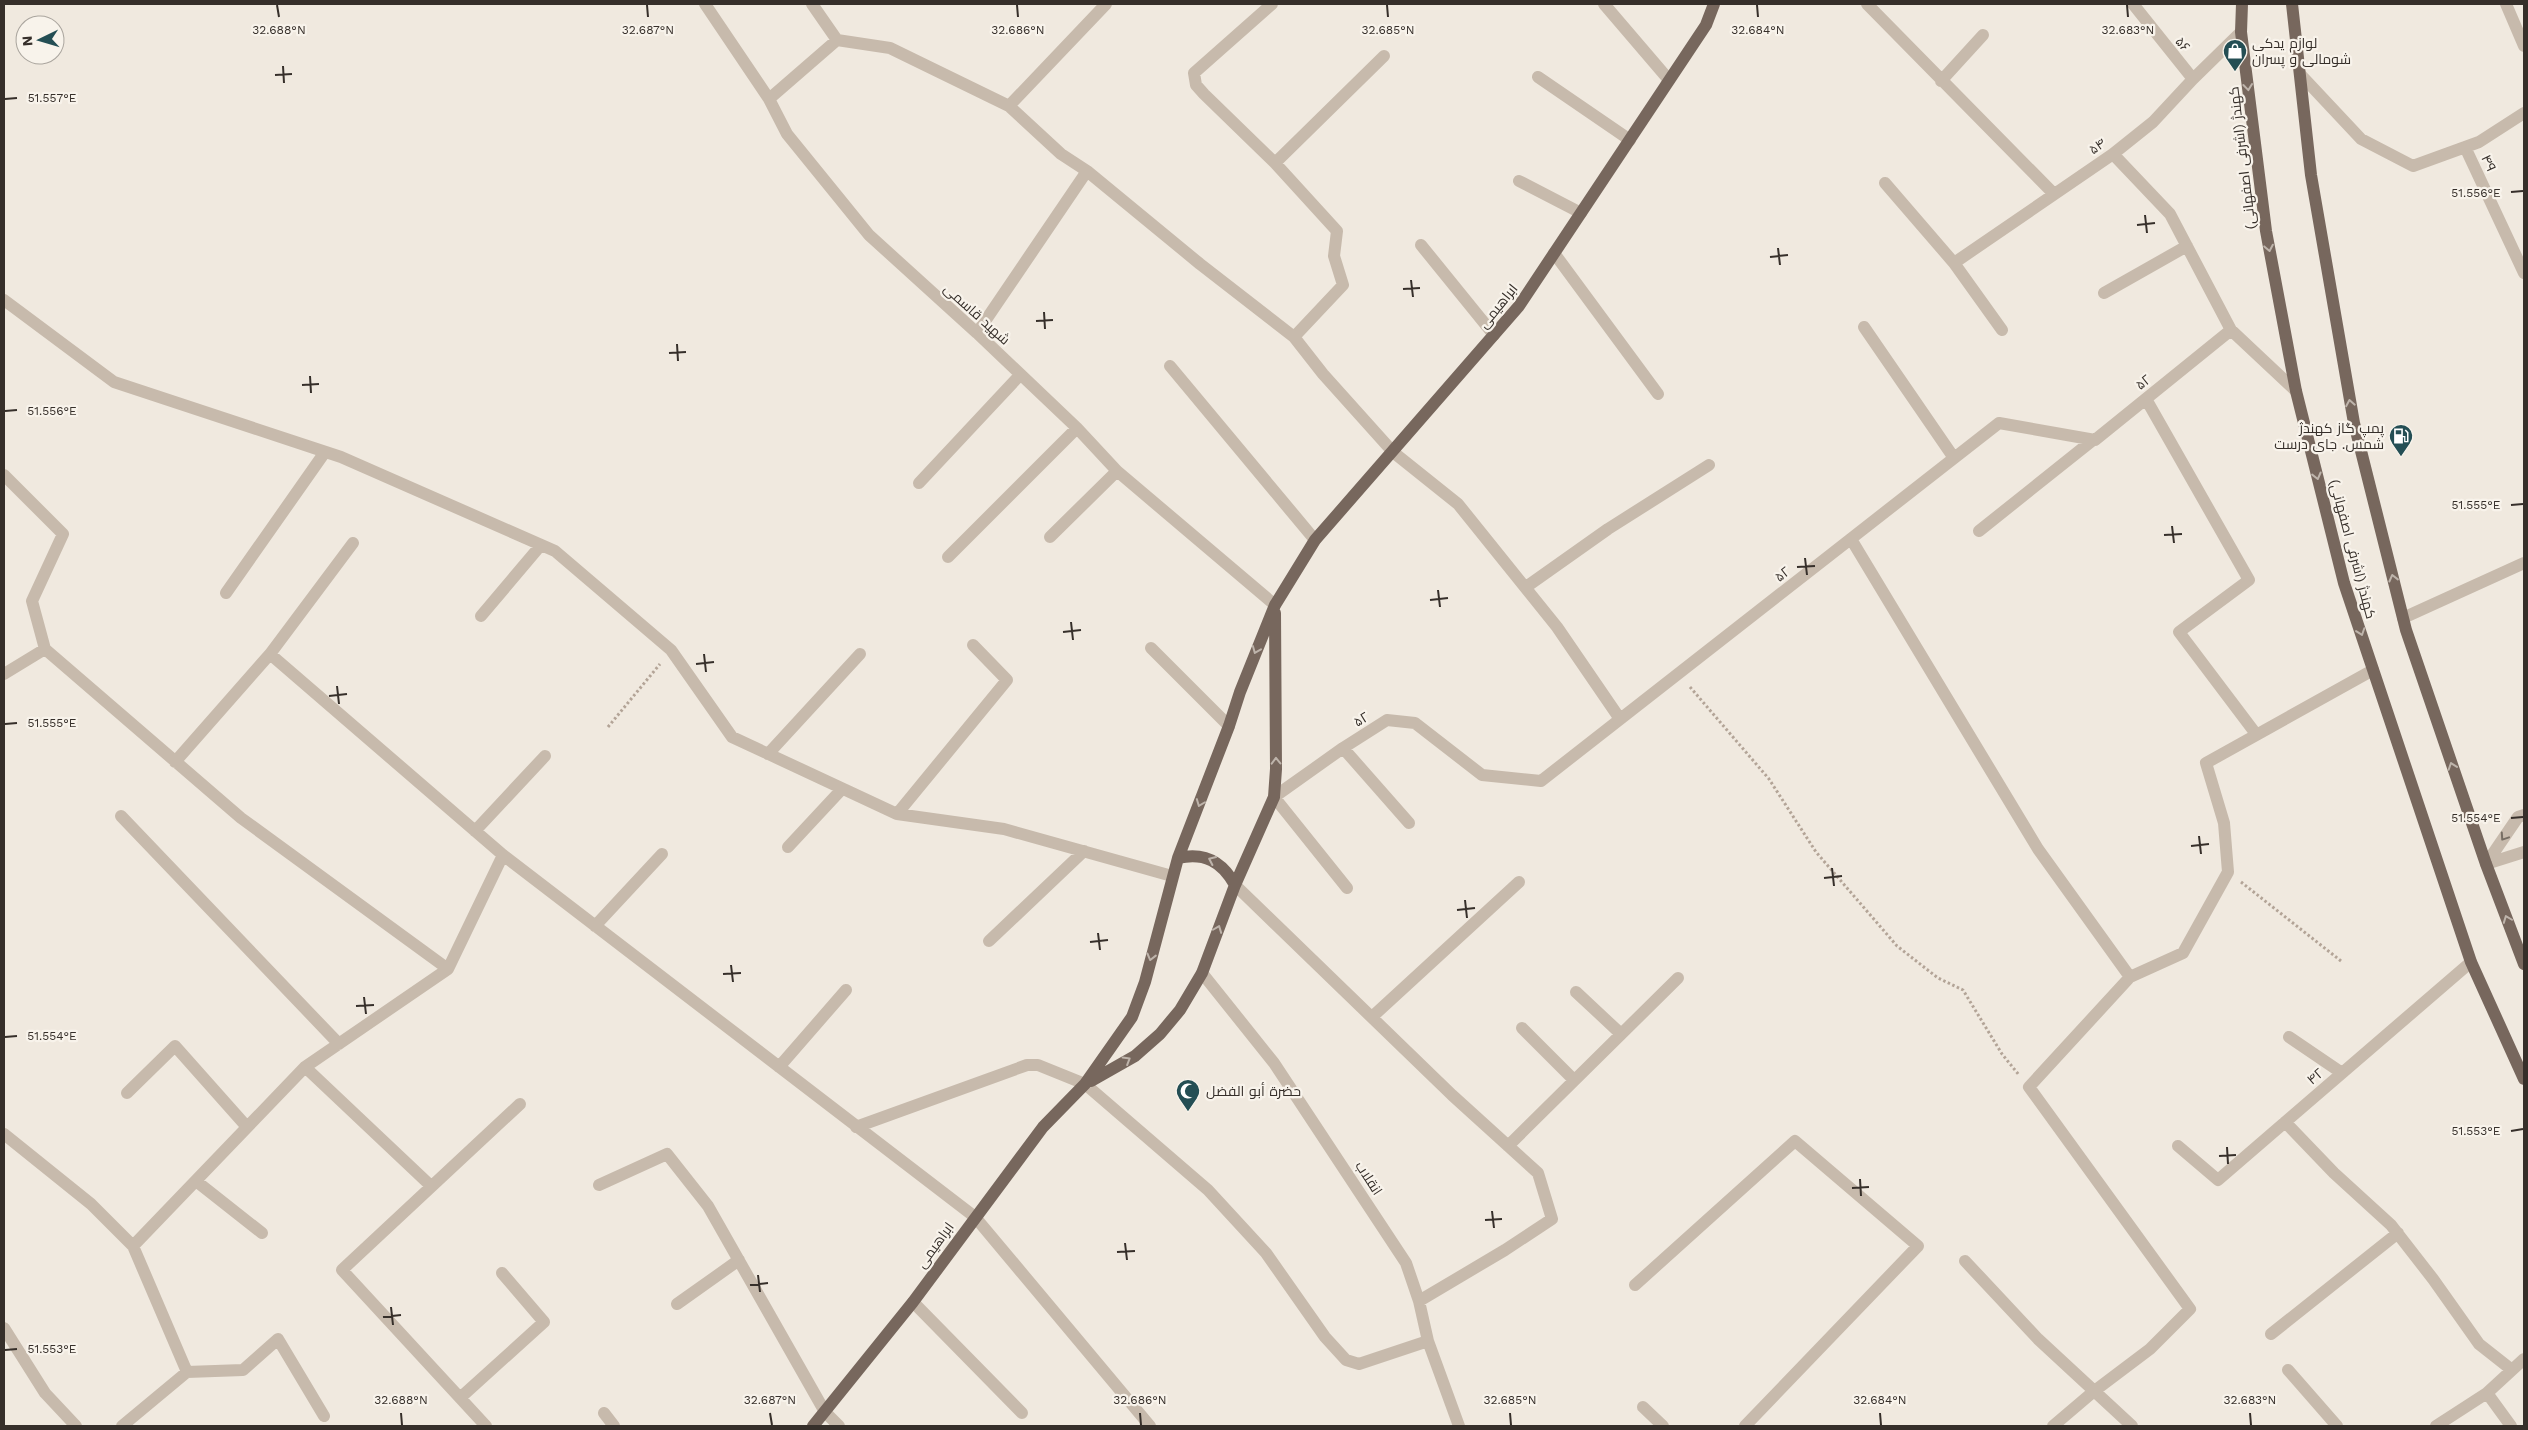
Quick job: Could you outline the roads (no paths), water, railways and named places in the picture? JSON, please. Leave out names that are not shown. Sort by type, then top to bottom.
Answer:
[{"type":"main road","name":"ابراهیمی","points":[[813,1426],[913,1302],[1043,1127],[1085,1084],[1137,1008],[1172,876],[1240,692],[1275,605],[1315,540],[1519,306],[1706,25],[1714,4]]},
{"type":"main road","name":"کهندژ (اشرفی اصفهانی)","points":[[2242,4],[2242,32],[2266,231],[2296,391],[2344,583],[2472,962],[2524,1079]]},
{"type":"main road","points":[[2292,4],[2310,175],[2354,423],[2403,618],[2486,864],[2524,964]]},
{"type":"main road","points":[[1085,1084],[1135,1056],[1160,1034],[1180,1010],[1202,973],[1235,885],[1274,797],[1276,769],[1275,605]]},
{"type":"main road","points":[[1178,858],[1191,855],[1205,857],[1218,863],[1228,872],[1235,885]]},
{"type":"street","name":"شهید قاسمی","points":[[705,4],[769,99],[787,134],[869,235],[977,333],[1077,428],[1117,471],[1275,605]]},
{"type":"street","points":[[812,4],[837,40],[890,48],[1009,106],[1061,154],[1087,171],[1200,264],[1294,337],[1323,374],[1393,452],[1458,504],[1557,627],[1620,719]]},
{"type":"street","points":[[1009,106],[1106,4]]},
{"type":"street","points":[[1272,4],[1194,74],[1196,85],[1204,94],[1275,163],[1337,231],[1334,256],[1343,285],[1294,337]]},
{"type":"street","points":[[1604,4],[1670,80]]},
{"type":"street","points":[[1867,4],[2054,194]]},
{"type":"street","name":"۵۶","points":[[2133,4],[2193,79]]},
{"type":"street","points":[[2506,4],[2524,46]]},
{"type":"street","name":"۵۴","points":[[1954,263],[2113,154],[2153,122],[2193,79],[2242,32]]},
{"type":"street","points":[[1941,81],[1983,35]]},
{"type":"street","points":[[769,99],[837,40]]},
{"type":"street","points":[[1275,163],[1384,56]]},
{"type":"street","points":[[2300,74],[2361,139],[2413,166],[2478,142],[2524,113]]},
{"type":"street","points":[[1538,78],[1630,140]]},
{"type":"street","name":"۴۹","points":[[2464,147],[2524,274]]},
{"type":"street","points":[[2113,154],[2170,214],[2230,330],[2296,391]]},
{"type":"street","points":[[977,333],[1087,171]]},
{"type":"street","points":[[1519,181],[1581,213]]},
{"type":"street","points":[[1885,183],[1954,263],[2002,330]]},
{"type":"street","points":[[1420,245],[1494,335]]},
{"type":"street","points":[[2104,294],[2187,246]]},
{"type":"street","points":[[1554,253],[1658,394]]},
{"type":"street","points":[[4,300],[114,382],[325,452],[554,551],[671,650],[732,737],[897,814],[1004,828],[1172,876]]},
{"type":"street","points":[[1864,327],[1954,458]]},
{"type":"street","name":"۵۲","points":[[1274,797],[1343,748],[1387,720],[1415,724],[1482,775],[1541,781],[1999,423],[2093,440],[2230,330]]},
{"type":"street","points":[[1170,366],[1315,540]]},
{"type":"street","points":[[919,484],[1020,375]]},
{"type":"street","points":[[2146,399],[2249,580],[2179,632],[2256,734]]},
{"type":"street","points":[[948,557],[1077,428]]},
{"type":"street","points":[[1979,530],[2093,440]]},
{"type":"street","points":[[226,594],[325,452]]},
{"type":"street","points":[[1526,587],[1608,529],[1709,465]]},
{"type":"street","points":[[1050,537],[1117,471]]},
{"type":"street","points":[[4,475],[63,534],[32,601],[45,649],[241,818],[448,969]]},
{"type":"street","points":[[1850,539],[2038,849],[2130,976]]},
{"type":"street","points":[[175,762],[270,654],[353,543]]},
{"type":"street","points":[[481,616],[541,545]]},
{"type":"street","points":[[2403,618],[2524,562]]},
{"type":"street","points":[[897,814],[1007,680],[973,646]]},
{"type":"street","points":[[1152,648],[1229,726]]},
{"type":"street","points":[[4,674],[45,649]]},
{"type":"street","points":[[270,654],[503,855],[975,1217],[1150,1426]]},
{"type":"street","points":[[768,754],[860,654]]},
{"type":"street","points":[[2053,1426],[2093,1392],[2150,1349],[2190,1309],[2029,1087],[2130,976],[2183,953],[2228,872],[2224,823],[2206,763],[2373,670]]},
{"type":"street","points":[[1343,748],[1409,823]]},
{"type":"street","points":[[475,831],[545,756]]},
{"type":"street","points":[[788,847],[842,789]]},
{"type":"street","points":[[1274,797],[1347,888]]},
{"type":"street","points":[[2486,864],[2518,816],[2524,815]]},
{"type":"street","points":[[121,816],[339,1044]]},
{"type":"street","points":[[990,940],[1084,851]]},
{"type":"street","points":[[2486,864],[2524,852]]},
{"type":"street","points":[[595,926],[662,854]]},
{"type":"street","points":[[133,1246],[305,1067],[448,969],[503,855]]},
{"type":"street","points":[[1372,1017],[1519,882]]},
{"type":"street","points":[[1235,885],[1538,1173],[1552,1219],[1505,1250],[1419,1301]]},
{"type":"street","name":"۴۲","points":[[2178,1146],[2218,1180],[2472,962]]},
{"type":"street","name":"انقلاب","points":[[1202,973],[1274,1063],[1406,1263],[1419,1301],[1428,1341],[1459,1426]]},
{"type":"street","points":[[1508,1146],[1678,978]]},
{"type":"street","points":[[779,1067],[846,990]]},
{"type":"street","points":[[1576,992],[1620,1034]]},
{"type":"street","points":[[1522,1028],[1574,1080]]},
{"type":"street","points":[[2289,1037],[2342,1073]]},
{"type":"street","points":[[127,1093],[175,1046],[247,1127]]},
{"type":"street","points":[[856,1127],[1027,1064],[1038,1065],[1085,1084],[1208,1190],[1266,1252],[1325,1337],[1346,1360],[1360,1364],[1428,1341]]},
{"type":"street","points":[[305,1067],[431,1186]]},
{"type":"street","points":[[486,1426],[342,1270],[520,1104]]},
{"type":"street","points":[[2285,1122],[2334,1173],[2398,1233],[2479,1344],[2512,1370]]},
{"type":"street","points":[[4,1134],[90,1204],[133,1246],[187,1372]]},
{"type":"street","points":[[1635,1285],[1795,1141],[1918,1246],[1745,1426]]},
{"type":"street","points":[[599,1184],[667,1154],[708,1206],[825,1412],[838,1426]]},
{"type":"street","points":[[196,1181],[262,1233]]},
{"type":"street","points":[[2271,1334],[2398,1233]]},
{"type":"street","points":[[677,1304],[739,1260]]},
{"type":"street","points":[[1965,1261],[2031,1332],[2093,1392],[2132,1426]]},
{"type":"street","points":[[460,1398],[544,1322],[502,1273]]},
{"type":"street","points":[[913,1302],[1022,1413]]},
{"type":"street","points":[[4,1328],[45,1393],[76,1426]]},
{"type":"street","points":[[122,1426],[187,1372],[243,1370],[278,1339],[324,1416]]},
{"type":"street","points":[[2436,1426],[2487,1393],[2524,1359]]},
{"type":"street","points":[[2288,1370],[2337,1426]]},
{"type":"street","points":[[2487,1393],[2511,1426]]},
{"type":"street","points":[[1643,1407],[1663,1426]]},
{"type":"street","points":[[604,1413],[614,1426]]},
{"type":"place","name":"لوازم یدکی شومالی و پسران","points":[[2235,72]]},
{"type":"place","name":"پمپ گاز کهندژ شمس. جای درست","points":[[2401,457]]},
{"type":"place","name":"حضرة أبو الفضل","points":[[1188,1112]]}]
